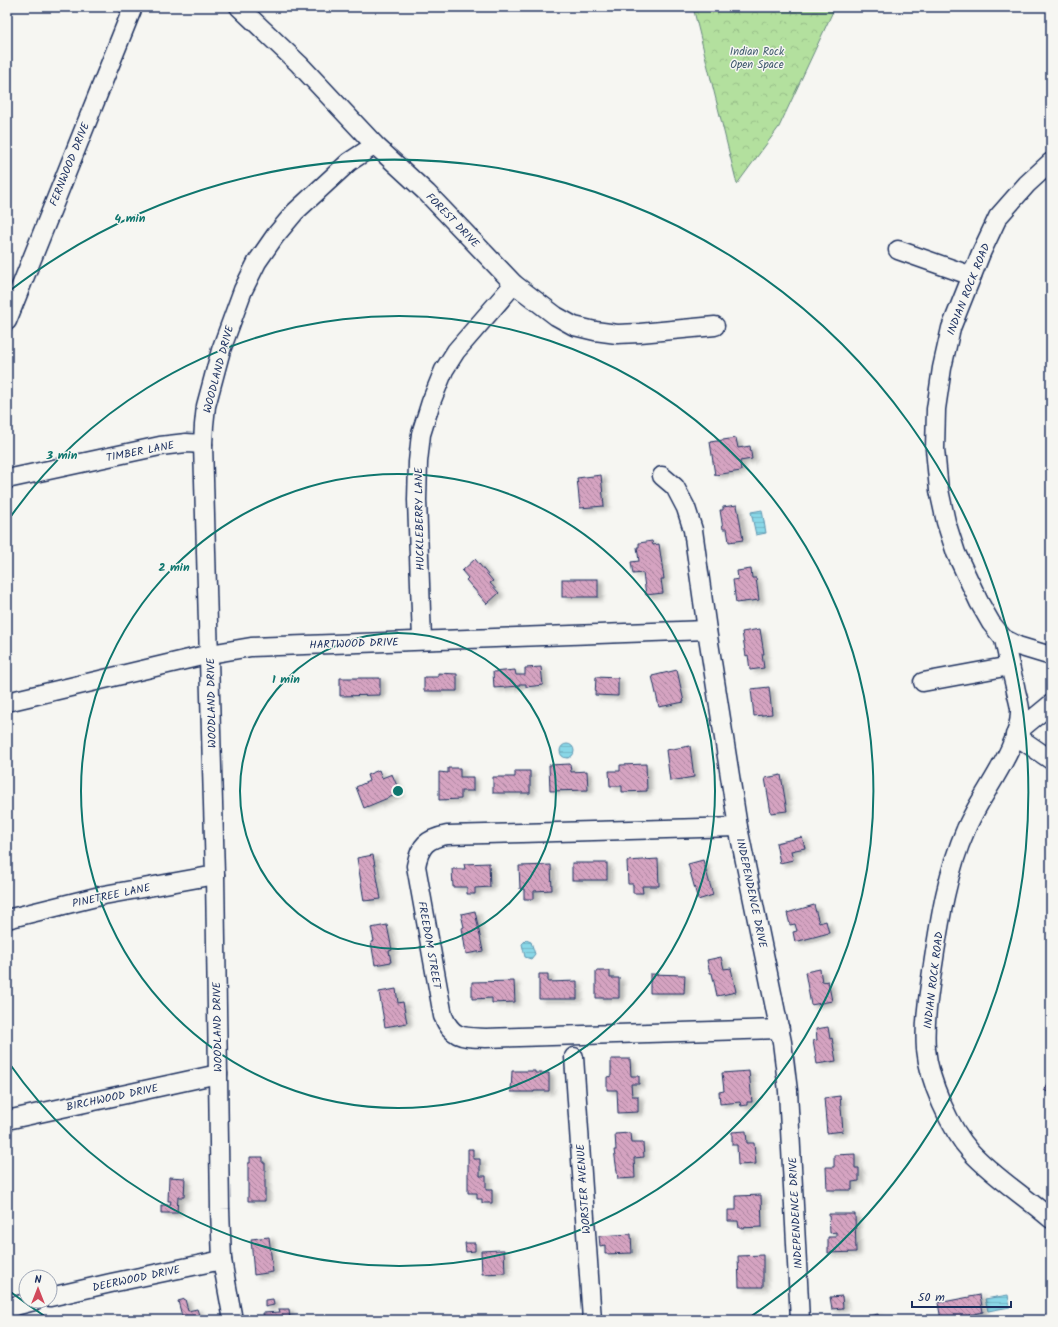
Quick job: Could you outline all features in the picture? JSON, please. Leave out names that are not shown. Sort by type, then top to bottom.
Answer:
[{"type":"street","name":"FERNWOOD DRIVE","points":[[7,321],[133,7]]},
{"type":"street","name":"FOREST DRIVE","points":[[239,7],[299,64],[375,146],[427,193],[514,284],[556,316],[574,326],[617,334],[715,326]]},
{"type":"street","name":"WOODLAND DRIVE","points":[[233,1320],[222,1260],[210,654],[203,444],[206,406],[231,320],[243,290],[257,262],[275,236],[295,212],[349,162],[375,146]]},
{"type":"street","name":"INDIAN ROCK ROAD","points":[[1051,162],[1028,184],[998,217],[972,276],[951,328],[942,368],[936,409],[934,449],[938,490],[946,522],[956,553],[979,602],[991,623],[1004,639],[1018,646],[1051,656]]},
{"type":"street","points":[[898,250],[972,276]]},
{"type":"street","name":"HUCKLEBERRY LANE","points":[[422,640],[417,500],[418,462],[422,434],[431,402],[444,370],[456,351],[514,284]]},
{"type":"street","name":"TIMBER LANE","points":[[7,479],[160,446],[186,443],[203,444]]},
{"type":"street","name":"INDEPENDENCE DRIVE","points":[[662,476],[675,487],[686,508],[693,530],[738,827],[780,1029],[788,1091],[800,1320]]},
{"type":"street","name":"HARTWOOD DRIVE","points":[[7,702],[210,654],[251,647],[707,630]]},
{"type":"street","name":"INDIAN ROCK ROAD","points":[[1004,639],[1020,709],[1016,734],[1001,766],[966,829],[953,866],[938,935],[930,986],[927,1014],[926,1050],[933,1079],[943,1107],[957,1133],[971,1152],[996,1176],[1051,1219]]},
{"type":"street","points":[[922,682],[1010,666]]},
{"type":"street","name":"INDIAN ROCK ROAD","points":[[1016,734],[1051,704]]},
{"type":"street","points":[[1016,734],[1051,760]]},
{"type":"street","name":"FREEDOM STREET","points":[[738,827],[447,835],[434,838],[424,844],[418,855],[416,866],[442,1016],[447,1026],[454,1034],[466,1037],[486,1038],[780,1029]]},
{"type":"street","name":"PINETREE LANE","points":[[7,919],[104,895],[215,876]]},
{"type":"street","name":"WORSTER AVENUE","points":[[574,1058],[592,1320]]},
{"type":"street","name":"BIRCHWOOD DRIVE","points":[[7,1120],[218,1074]]},
{"type":"street","name":"DEERWOOD DRIVE","points":[[58,1295],[118,1281],[222,1260]]},
{"type":"street","points":[[7,1308],[18,1305]]},
{"type":"green space","name":"Indian Rock Open Space","points":[[693,7],[835,7],[779,127],[737,184]]},
{"type":"water","points":[[762,510],[766,533],[756,535],[751,512]]},
{"type":"water","points":[[564,744],[570,744],[574,748],[574,754],[570,758],[564,758],[560,754],[560,748]]},
{"type":"water","points":[[526,940],[531,942],[535,954],[531,959],[525,957],[522,944]]},
{"type":"water","points":[[1008,1295],[1010,1307],[988,1311],[985,1299]]},
{"type":"building","points":[[736,438],[738,448],[750,446],[752,459],[740,461],[741,471],[715,475],[710,442]]},
{"type":"building","points":[[601,475],[604,506],[580,508],[577,478]]},
{"type":"building","points":[[737,505],[743,540],[729,542],[727,529],[723,529],[720,510],[723,510],[723,507]]},
{"type":"building","points":[[652,541],[653,545],[659,544],[664,579],[661,579],[663,593],[646,595],[643,573],[633,574],[631,562],[639,561],[637,547],[639,547],[639,543]]},
{"type":"building","points":[[475,559],[493,581],[490,583],[499,593],[487,604],[466,580],[468,578],[462,571]]},
{"type":"building","points":[[751,569],[752,578],[756,578],[759,600],[736,603],[733,580],[738,579],[737,571]]},
{"type":"building","points":[[562,579],[598,579],[598,597],[562,597]]},
{"type":"building","points":[[760,629],[764,654],[762,654],[764,668],[750,670],[742,632]]},
{"type":"building","points":[[541,667],[543,685],[526,687],[526,684],[519,684],[519,686],[494,688],[493,672],[515,670],[516,675],[525,675],[525,668]]},
{"type":"building","points":[[677,670],[684,702],[659,707],[652,676]]},
{"type":"building","points":[[438,673],[457,674],[457,691],[424,691],[424,677],[438,677]]},
{"type":"building","points":[[596,677],[618,678],[618,696],[595,695]]},
{"type":"building","points":[[340,678],[380,678],[380,695],[340,696]]},
{"type":"building","points":[[769,687],[772,714],[754,716],[751,689]]},
{"type":"building","points":[[690,746],[694,777],[670,781],[666,750]]},
{"type":"building","points":[[570,764],[571,772],[587,771],[588,790],[550,791],[549,765]]},
{"type":"building","points":[[646,764],[647,791],[622,792],[622,786],[610,786],[609,771],[620,771],[620,765]]},
{"type":"building","points":[[448,768],[460,768],[460,777],[473,777],[473,791],[461,791],[461,799],[439,800],[439,772],[448,773]]},
{"type":"building","points":[[379,770],[382,778],[392,774],[400,793],[364,808],[356,787],[369,781],[367,775]]},
{"type":"building","points":[[515,771],[530,771],[530,793],[493,793],[493,777],[515,777]]},
{"type":"building","points":[[781,775],[787,811],[771,813],[765,778]]},
{"type":"building","points":[[802,837],[805,848],[791,851],[793,860],[780,863],[776,843]]},
{"type":"building","points":[[373,855],[381,899],[364,901],[357,858]]},
{"type":"building","points":[[658,859],[659,886],[642,886],[643,893],[633,893],[633,884],[628,884],[627,861]]},
{"type":"building","points":[[703,860],[713,895],[698,900],[688,864]]},
{"type":"building","points":[[489,863],[490,887],[475,888],[475,894],[467,894],[467,887],[453,887],[452,869],[465,869],[464,864]]},
{"type":"building","points":[[572,863],[607,863],[607,880],[572,880]]},
{"type":"building","points":[[551,865],[552,890],[534,891],[534,899],[524,899],[524,889],[520,889],[519,866]]},
{"type":"building","points":[[814,905],[819,923],[826,921],[829,933],[795,942],[793,932],[797,931],[795,924],[790,925],[787,913]]},
{"type":"building","points":[[475,911],[483,951],[466,954],[462,928],[464,927],[461,914]]},
{"type":"building","points":[[387,925],[392,950],[389,951],[391,962],[375,965],[371,942],[374,941],[371,928]]},
{"type":"building","points":[[721,957],[724,969],[731,968],[736,992],[717,996],[712,973],[710,973],[707,960]]},
{"type":"building","points":[[820,969],[822,982],[828,981],[832,1001],[811,1005],[805,972]]},
{"type":"building","points":[[596,971],[610,971],[610,978],[619,978],[619,998],[596,998]]},
{"type":"building","points":[[539,974],[548,974],[548,982],[577,981],[577,999],[539,999]]},
{"type":"building","points":[[650,974],[685,975],[684,993],[650,993]]},
{"type":"building","points":[[514,981],[515,1002],[492,1003],[492,998],[472,999],[472,982]]},
{"type":"building","points":[[396,989],[398,1003],[403,1002],[407,1023],[385,1027],[379,992]]},
{"type":"building","points":[[828,1027],[830,1039],[832,1038],[836,1061],[817,1064],[813,1041],[817,1040],[816,1029]]},
{"type":"building","points":[[611,1059],[630,1059],[631,1076],[639,1076],[639,1084],[631,1084],[632,1096],[638,1096],[638,1112],[618,1113],[617,1090],[607,1090],[607,1077],[611,1076]]},
{"type":"building","points":[[512,1071],[535,1071],[535,1073],[549,1073],[549,1091],[511,1092]]},
{"type":"building","points":[[749,1071],[752,1102],[747,1102],[747,1105],[741,1106],[740,1102],[720,1104],[719,1092],[724,1091],[722,1073]]},
{"type":"building","points":[[1051,1079],[1051,1094],[1044,1090]]},
{"type":"building","points":[[840,1096],[843,1131],[827,1133],[824,1098]]},
{"type":"building","points":[[746,1131],[747,1143],[754,1143],[756,1164],[738,1165],[737,1145],[732,1145],[732,1132]]},
{"type":"building","points":[[630,1133],[631,1143],[643,1143],[644,1157],[634,1158],[635,1178],[618,1179],[614,1150],[616,1150],[615,1134]]},
{"type":"building","points":[[468,1149],[473,1149],[473,1159],[480,1159],[480,1176],[486,1176],[486,1190],[492,1190],[492,1203],[482,1203],[482,1199],[477,1199],[477,1193],[468,1193]]},
{"type":"building","points":[[855,1154],[855,1168],[859,1168],[859,1181],[852,1182],[852,1190],[827,1190],[826,1167],[834,1167],[834,1155]]},
{"type":"building","points":[[250,1157],[263,1157],[263,1163],[265,1163],[265,1201],[248,1201],[248,1163],[250,1163]]},
{"type":"building","points":[[169,1177],[185,1178],[184,1197],[178,1197],[177,1213],[161,1213],[161,1205],[170,1205],[171,1201],[168,1201]]},
{"type":"building","points":[[761,1195],[762,1227],[739,1228],[738,1221],[728,1221],[728,1210],[736,1210],[736,1196]]},
{"type":"building","points":[[829,1214],[855,1214],[856,1252],[828,1253],[828,1237],[836,1237],[836,1232],[830,1233]]},
{"type":"building","points":[[631,1234],[632,1253],[605,1254],[605,1245],[600,1246],[599,1236]]},
{"type":"building","points":[[269,1237],[273,1272],[254,1275],[251,1239]]},
{"type":"building","points":[[465,1243],[475,1243],[475,1251],[466,1252]]},
{"type":"building","points":[[504,1250],[505,1273],[482,1274],[481,1251]]},
{"type":"building","points":[[763,1255],[763,1287],[739,1287],[738,1256]]},
{"type":"building","points":[[980,1295],[983,1312],[969,1315],[970,1319],[941,1320],[938,1303]]},
{"type":"building","points":[[842,1296],[843,1308],[832,1309],[830,1297]]},
{"type":"building","points":[[185,1299],[188,1311],[197,1309],[202,1320],[183,1320],[178,1301]]},
{"type":"building","points":[[273,1299],[274,1305],[265,1307],[265,1300]]},
{"type":"building","points":[[279,1309],[289,1309],[290,1320],[264,1320],[263,1313],[280,1312]]},
{"type":"building","points":[[878,1314],[879,1320],[854,1320],[854,1319]]}]
